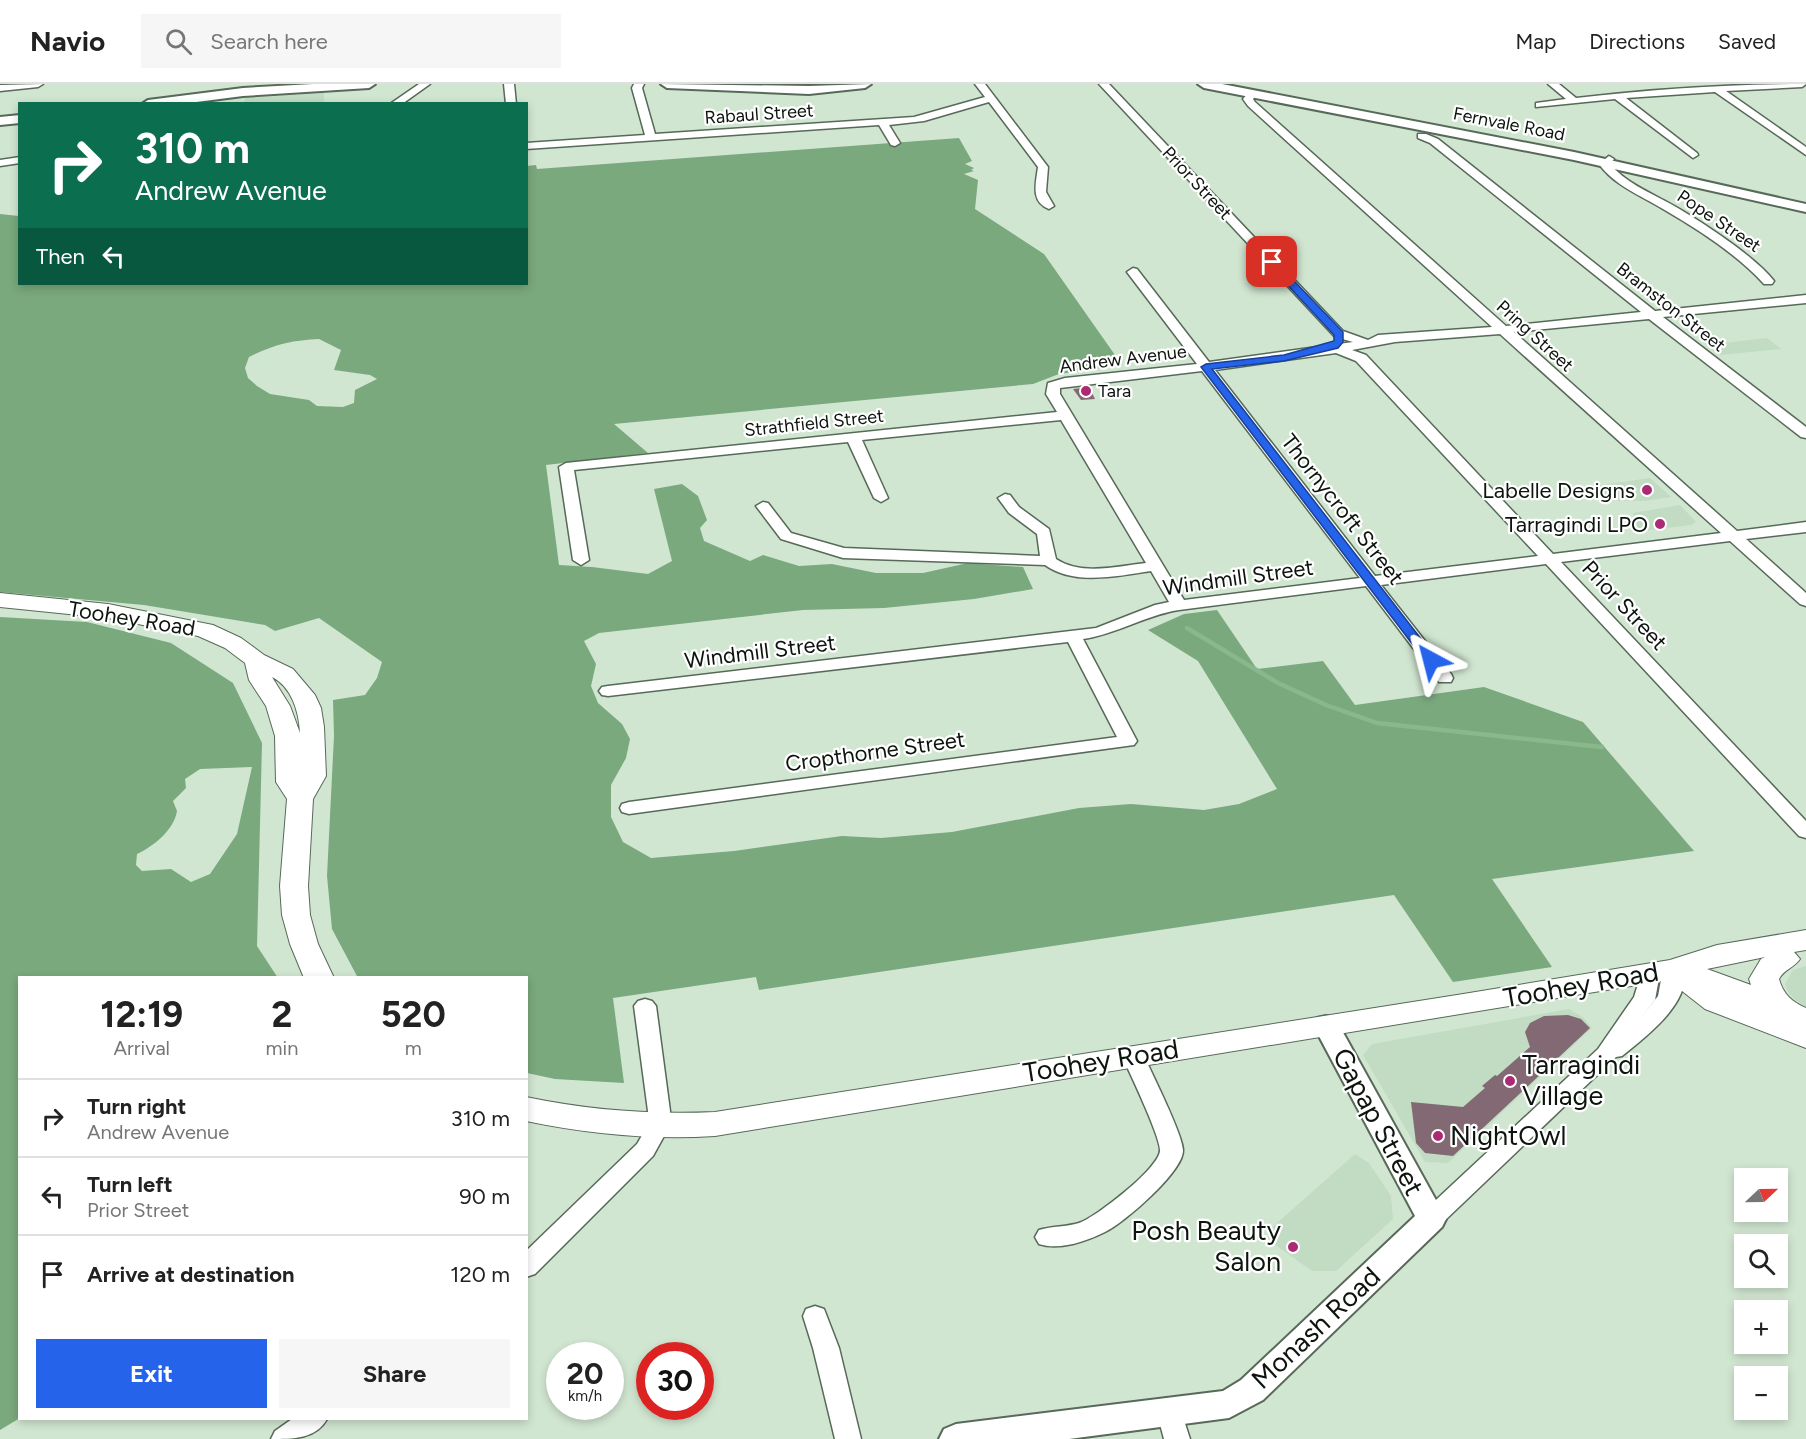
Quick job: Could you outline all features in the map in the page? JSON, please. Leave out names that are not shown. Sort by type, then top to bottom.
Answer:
[{"type":"main road","name":"Toohey Road","points":[[0,600],[108,611],[205,630],[233,643],[256,660],[285,674],[303,695],[309,708],[312,727],[313,776],[300,799],[294,886],[296,915],[304,944],[319,976]]},
{"type":"main road","name":"Toohey Road","points":[[528,1109],[573,1119],[658,1127],[715,1124],[1326,1025],[1457,1006],[1666,970],[1720,969],[1799,951]]},
{"type":"main road","points":[[1799,951],[1771,966],[1764,976],[1764,983],[1771,998],[1802,1024]]},
{"type":"main road","points":[[1666,970],[1716,1002],[1802,1024]]},
{"type":"street","points":[[0,88],[38,84]]},
{"type":"street","points":[[178,102],[243,92],[369,84]]},
{"type":"street","points":[[398,102],[426,84]]},
{"type":"street","points":[[509,84],[511,102]]},
{"type":"street","points":[[639,84],[637,88],[651,138]]},
{"type":"street","points":[[667,84],[820,90],[866,84]]},
{"type":"street","points":[[980,84],[1043,167],[1039,185],[1042,199],[1048,206]]},
{"type":"street","name":"Prior Street","points":[[1104,84],[1337,343],[1363,348],[1550,559],[1806,832]]},
{"type":"street","name":"Fernvale Road","points":[[1204,84],[1607,161],[1806,202]]},
{"type":"street","name":"Fernvale Road","points":[[1214,84],[1366,107],[1806,208]]},
{"type":"street","points":[[1553,84],[1574,101]]},
{"type":"street","points":[[1539,105],[1802,84]]},
{"type":"street","points":[[1717,89],[1806,152]]},
{"type":"street","name":"Pring Street","points":[[1252,94],[1248,99],[1251,104],[1806,601]]},
{"type":"street","points":[[1618,97],[1693,154]]},
{"type":"street","name":"Rabaul Street","points":[[528,146],[934,117],[972,103],[991,99]]},
{"type":"street","points":[[0,121],[18,119]]},
{"type":"street","points":[[882,122],[895,143]]},
{"type":"street","name":"Bramston Street","points":[[1422,136],[1434,141],[1652,316],[1806,434]]},
{"type":"street","points":[[0,163],[18,160]]},
{"type":"street","name":"Pope Street","points":[[1607,161],[1606,167],[1656,207],[1749,271],[1768,281],[1785,298],[1806,309]]},
{"type":"street","name":"Bramston Street","points":[[1451,167],[1500,203],[1516,206]]},
{"type":"street","name":"Thornycroft Street","points":[[1133,272],[1445,678]]},
{"type":"street","points":[[1363,348],[1390,340],[1748,306],[1785,298],[1806,300]]},
{"type":"street","name":"Andrew Avenue","points":[[1066,416],[1053,394],[1053,386],[1065,382],[1305,354],[1337,343]]},
{"type":"street","points":[[1066,416],[1179,605]]},
{"type":"street","name":"Strathfield Street","points":[[581,561],[566,467],[1066,416]]},
{"type":"street","points":[[853,437],[881,498]]},
{"type":"street","points":[[1005,498],[1014,510],[1044,532],[1049,561]]},
{"type":"street","points":[[763,506],[786,536],[843,553],[1049,561],[1057,567],[1075,572],[1156,566]]},
{"type":"street","name":"Windmill Street","points":[[608,691],[1073,636],[1099,632],[1161,608],[1179,605],[1806,527]]},
{"type":"street","name":"Cropthorne Street","points":[[628,808],[1128,741],[1073,636]]},
{"type":"street","name":"Monash Road","points":[[956,1439],[1173,1426],[1229,1404],[1252,1390],[1600,1061],[1628,1031],[1658,1015],[1673,986],[1666,970]]},
{"type":"street","points":[[528,1265],[630,1167],[652,1142],[658,1127],[659,1111],[645,1006]]},
{"type":"street","name":"Gapap Street","points":[[1326,1025],[1431,1219]]},
{"type":"street","points":[[1047,1236],[1082,1232],[1100,1224],[1155,1179],[1169,1161],[1172,1150],[1167,1135],[1133,1056]]},
{"type":"street","points":[[815,1316],[826,1348],[848,1439]]},
{"type":"street","points":[[284,1439],[312,1420]]},
{"type":"shaded area","points":[[324,93],[324,102],[244,102],[245,98]]},
{"type":"shaded area","points":[[1767,338],[1781,349],[1721,355],[1707,345]]},
{"type":"shaded area","points":[[1650,478],[1671,497],[1645,501],[1592,500],[1579,488]]},
{"type":"shaded area","points":[[1680,505],[1696,522],[1691,525],[1641,531],[1629,520],[1635,519],[1633,513]]},
{"type":"shaded area","points":[[1806,966],[1806,1007],[1795,1000],[1785,984],[1793,970]]},
{"type":"shaded area","points":[[1569,1009],[1584,1018],[1592,1028],[1448,1163],[1425,1162],[1363,1055],[1372,1044]]},
{"type":"shaded area","points":[[1355,1154],[1369,1163],[1391,1196],[1393,1219],[1336,1271],[1312,1271],[1271,1242],[1268,1231]]},
{"type":"green space","points":[[959,138],[972,161],[965,164],[974,168],[971,170],[974,171],[964,174],[978,180],[975,209],[1044,254],[1122,365],[1059,374],[1033,384],[614,424],[648,453],[546,465],[559,565],[648,574],[672,561],[654,489],[682,484],[698,496],[707,520],[700,528],[704,541],[750,561],[763,555],[799,566],[832,564],[876,573],[923,573],[968,563],[1023,567],[1033,589],[974,599],[884,608],[803,610],[599,633],[584,641],[596,664],[591,686],[598,703],[622,724],[630,739],[626,758],[611,785],[611,817],[623,842],[651,858],[734,851],[842,836],[881,838],[952,832],[1079,808],[1131,804],[1204,810],[1239,804],[1277,789],[1198,661],[1148,630],[1184,614],[1217,610],[1257,669],[1323,661],[1355,705],[1484,687],[1583,722],[1694,851],[1492,879],[1552,967],[1453,982],[1394,895],[759,990],[756,977],[613,998],[624,1083],[555,1079],[528,1073],[528,976],[357,976],[332,929],[327,876],[334,736],[333,700],[365,695],[377,678],[382,662],[319,618],[275,631],[265,625],[144,605],[0,592],[0,214],[18,216],[18,285],[528,285],[528,166],[536,165],[537,169]],"holes":[[[319,339],[341,350],[334,370],[370,375],[377,379],[355,390],[354,403],[343,407],[317,406],[309,400],[270,394],[248,378],[245,368],[249,357],[266,349],[291,342]]]},
{"type":"green space","points":[[0,617],[87,622],[171,643],[233,683],[262,743],[257,946],[277,976],[18,976],[18,1419],[0,1430]],"holes":[[[252,767],[237,834],[210,874],[191,882],[171,869],[142,871],[136,865],[137,854],[150,847],[172,825],[177,811],[173,801],[186,788],[185,779],[200,769]]]},
{"type":"building","name":"Tara","points":[[1089,387],[1095,399],[1081,400],[1073,389]]},
{"type":"building","name":"Tarragindi Village","points":[[1568,1015],[1581,1019],[1590,1028],[1453,1156],[1425,1153],[1416,1143],[1411,1102],[1463,1107],[1485,1088],[1482,1086],[1530,1047],[1525,1032],[1530,1023],[1544,1016]]},
{"type":"waterway","points":[[1187,628],[1278,683],[1326,705],[1377,723],[1602,747]]},
{"type":"place","name":"Tara","points":[[1086,391]]},
{"type":"place","name":"Labelle Designs","points":[[1647,490]]},
{"type":"place","name":"Tarragindi LPO","points":[[1660,524]]},
{"type":"place","name":"Tarragindi Village","points":[[1510,1081]]},
{"type":"place","name":"NightOwl","points":[[1438,1136]]},
{"type":"place","name":"Posh Beauty Salon","points":[[1293,1247]]},
{"type":"route","points":[[1272,262],[1339,334],[1338,342],[1334,346],[1305,354],[1206,367],[1207,371],[1431,660]]}]
